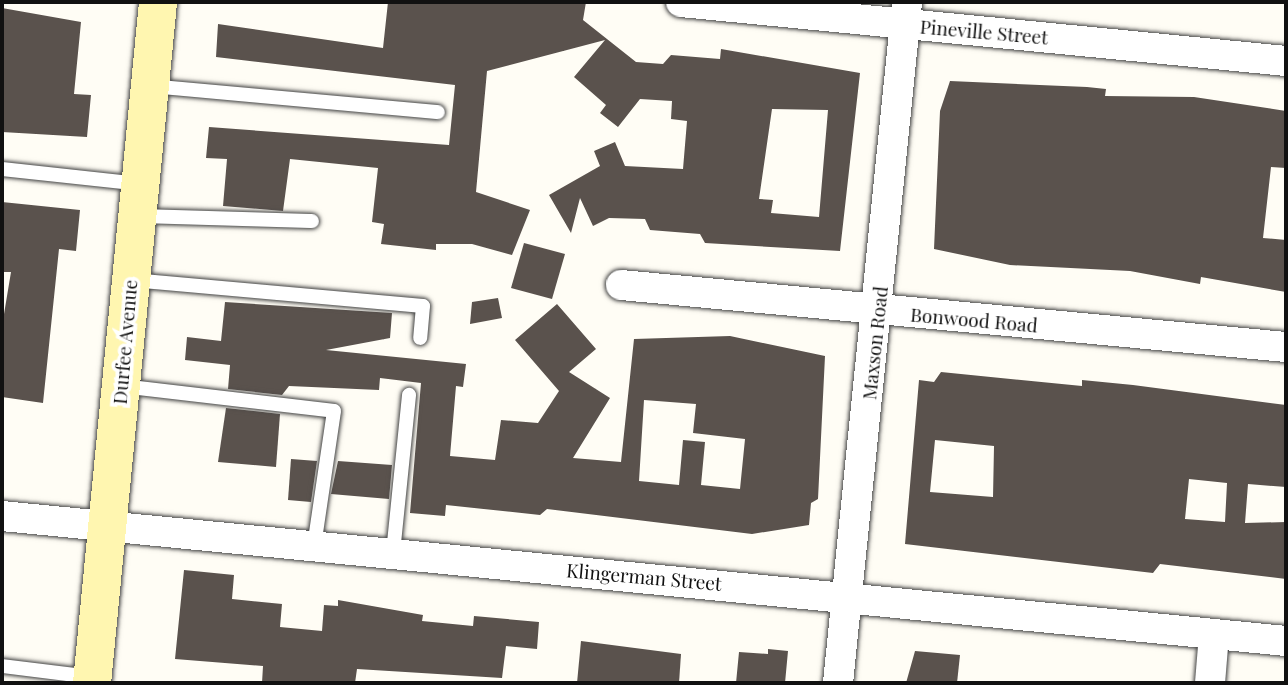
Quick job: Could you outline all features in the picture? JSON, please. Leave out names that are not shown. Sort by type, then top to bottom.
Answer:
[{"type":"main road","name":"Durfee Avenue","points":[[93,680],[158,2]]},
{"type":"street","name":"Pineville Street","points":[[681,2],[906,13],[1286,61]]},
{"type":"street","name":"Maxson Road","points":[[838,683],[879,311],[906,13]]},
{"type":"street","name":"Bonwood Road","points":[[621,285],[1286,347]]},
{"type":"street","name":"Klingerman Street","points":[[2,516],[846,596],[1286,641]]},
{"type":"street","points":[[1210,683],[1214,634]]},
{"type":"lane","points":[[150,86],[438,112]]},
{"type":"lane","points":[[2,169],[139,200],[312,221]]},
{"type":"lane","points":[[131,279],[423,306],[420,338]]},
{"type":"lane","points":[[121,385],[334,411],[314,546]]},
{"type":"lane","points":[[393,553],[409,395]]},
{"type":"lane","points":[[2,666],[93,680]]},
{"type":"building","points":[[388,2],[586,2],[583,20],[636,62],[663,64],[671,55],[720,59],[721,49],[860,73],[840,251],[705,243],[700,234],[650,230],[645,219],[609,218],[593,226],[580,198],[571,233],[549,195],[600,166],[594,151],[615,142],[625,166],[683,169],[687,121],[671,119],[672,101],[640,99],[618,127],[600,113],[606,105],[574,77],[605,40],[487,71],[476,192],[530,210],[512,255],[472,244],[436,244],[436,250],[381,244],[384,224],[372,222],[378,168],[290,159],[283,211],[223,206],[227,159],[206,158],[209,127],[449,145],[455,85],[216,57],[218,24],[383,48]],"holes":[[[772,109],[828,110],[819,217],[771,213],[773,200],[759,199]]]},
{"type":"building","points":[[2,8],[81,22],[74,94],[91,95],[87,137],[2,132]]},
{"type":"building","points":[[950,81],[1087,87],[1106,89],[1105,96],[1194,97],[1286,111],[1286,168],[1271,167],[1263,238],[1286,240],[1286,292],[1201,277],[1200,284],[1130,271],[1010,265],[934,249],[940,111]]},
{"type":"building","points":[[2,202],[80,210],[76,251],[59,249],[43,403],[2,397],[2,326],[11,272],[2,272]]},
{"type":"building","points":[[524,243],[565,254],[552,299],[511,288]]},
{"type":"building","points":[[498,298],[502,318],[470,324],[472,302]]},
{"type":"building","points":[[225,302],[392,313],[390,338],[326,350],[466,364],[463,387],[456,386],[450,456],[495,460],[501,420],[538,423],[559,391],[515,340],[557,304],[596,349],[569,372],[610,398],[573,458],[621,462],[634,339],[730,336],[825,356],[818,499],[811,503],[809,525],[752,534],[547,509],[540,515],[446,505],[445,516],[410,513],[421,383],[380,378],[379,390],[289,386],[282,395],[228,389],[230,365],[185,360],[187,337],[221,341]],"holes":[[[644,400],[696,404],[693,433],[745,439],[740,489],[701,485],[705,442],[683,440],[679,485],[639,481]]]},
{"type":"building","points":[[941,372],[1082,386],[1082,380],[1286,405],[1286,487],[1248,484],[1245,523],[1286,522],[1286,579],[1160,564],[1153,573],[905,544],[919,380],[934,382]],"holes":[[[935,440],[994,446],[993,497],[930,492]],[[1189,479],[1227,483],[1225,522],[1185,519]]]},
{"type":"building","points":[[226,408],[280,414],[276,467],[218,462]]},
{"type":"building","points":[[291,459],[317,461],[311,502],[288,500]]},
{"type":"building","points":[[338,461],[392,465],[389,499],[331,494]]},
{"type":"building","points":[[184,570],[234,575],[232,599],[282,604],[280,627],[322,631],[324,605],[338,606],[338,600],[423,615],[422,621],[473,626],[474,616],[539,622],[537,649],[506,646],[502,678],[357,669],[355,683],[262,683],[263,666],[175,659]]},
{"type":"building","points":[[581,641],[681,654],[679,683],[577,683]]},
{"type":"building","points":[[768,649],[788,651],[785,683],[736,683],[739,652],[768,654]]},
{"type":"building","points":[[915,651],[960,655],[957,683],[906,683]]}]
